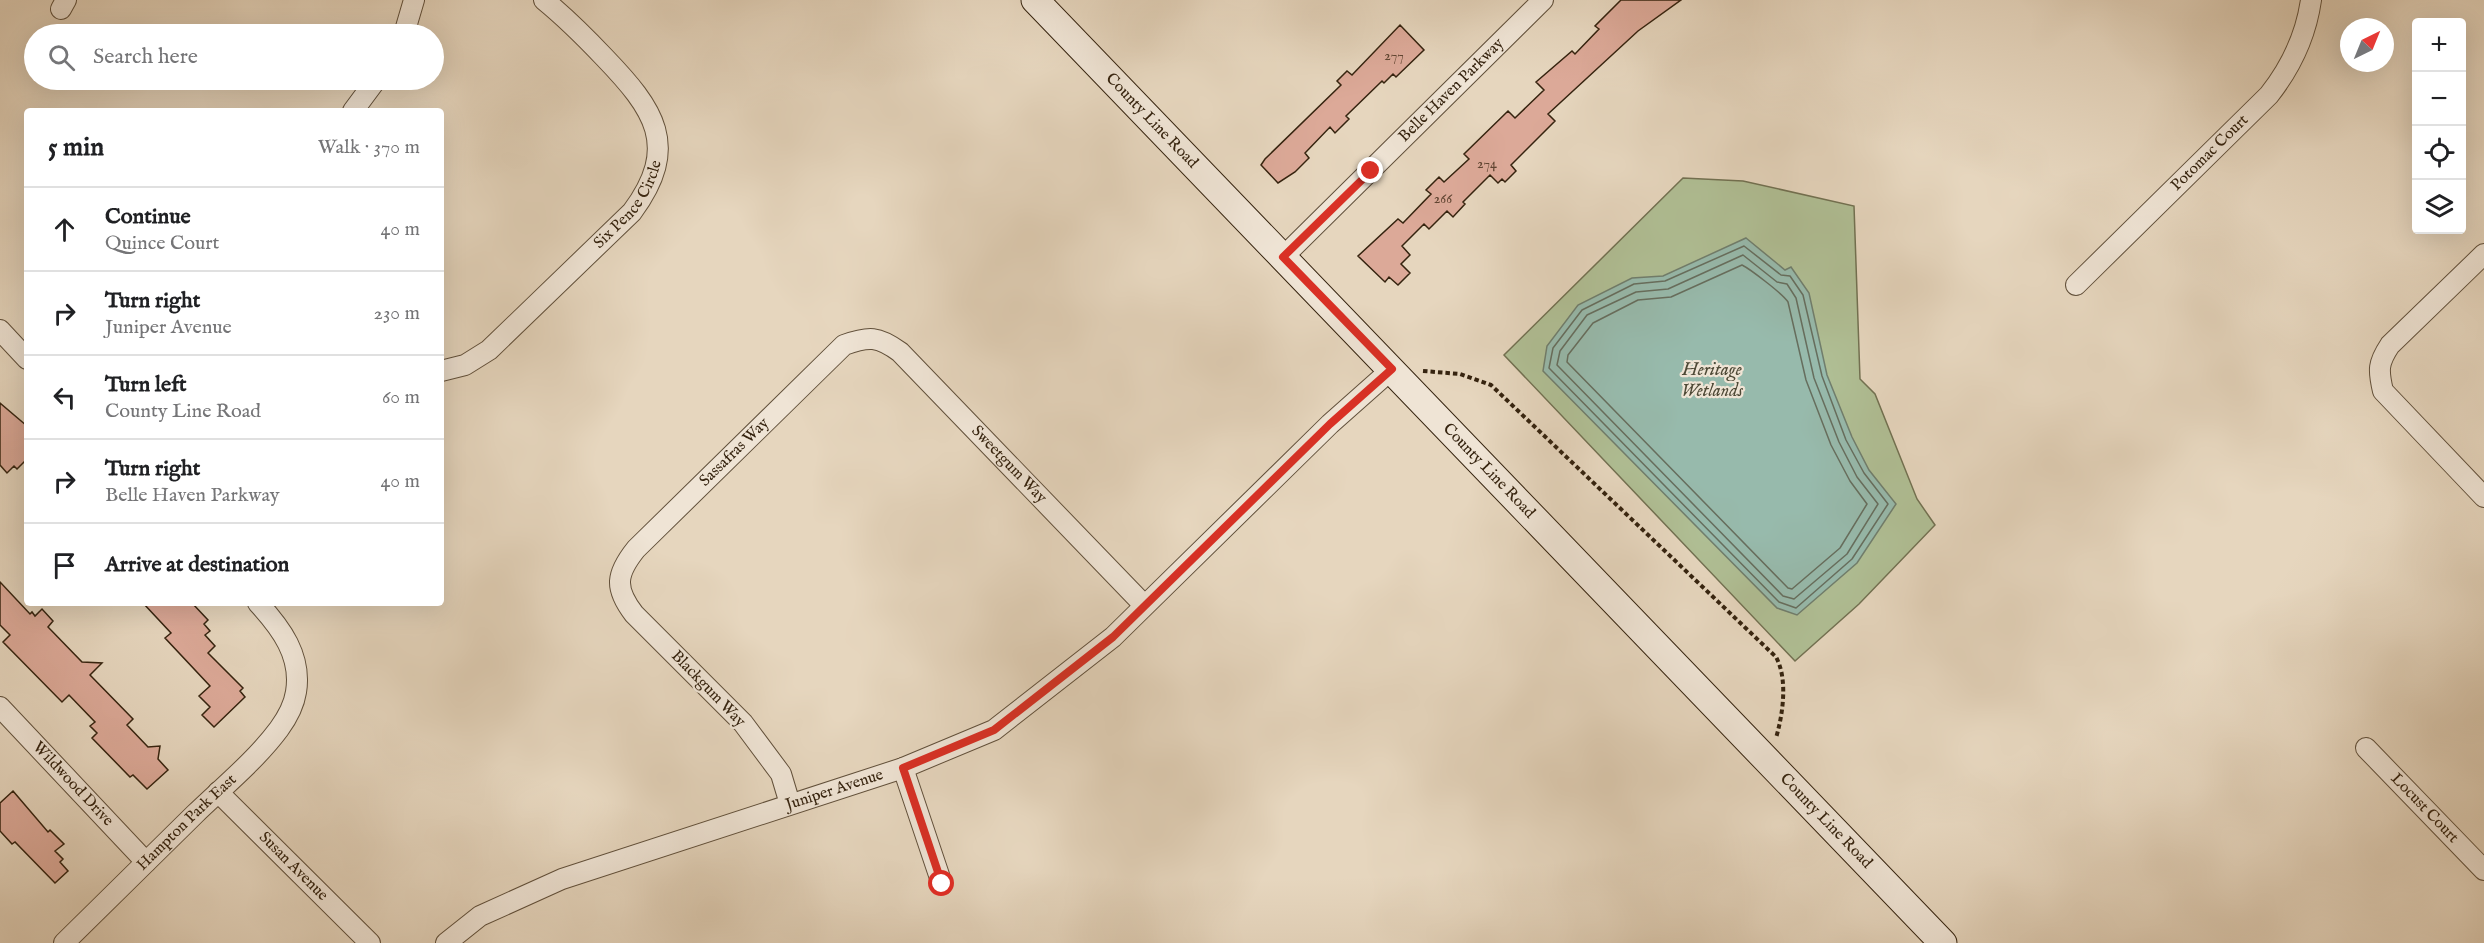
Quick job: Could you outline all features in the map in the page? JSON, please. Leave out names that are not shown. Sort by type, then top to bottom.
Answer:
[{"type":"main road","name":"County Line Road","points":[[1035,0],[1943,943]]},
{"type":"street","points":[[407,24],[414,0]]},
{"type":"street","name":"Six Pence Circle","points":[[444,370],[465,365],[489,350],[632,212],[646,193],[654,173],[658,150],[655,128],[647,107],[634,88],[566,18],[544,0]]},
{"type":"street","name":"Belle Haven Parkway","points":[[1283,257],[1543,0]]},
{"type":"street","name":"Potomac Court","points":[[2076,285],[2269,95],[2286,73],[2298,48],[2311,0]]},
{"type":"street","points":[[354,108],[368,90]]},
{"type":"street","points":[[2484,254],[2390,345],[2381,359],[2379,371],[2383,391],[2484,498]]},
{"type":"street","points":[[0,330],[24,357]]},
{"type":"street","name":"Sassafras Way","points":[[619,581],[625,563],[636,549],[828,359],[844,345],[865,338]]},
{"type":"street","name":"Sweetgum Way","points":[[865,338],[884,340],[900,352],[1144,605]]},
{"type":"street","name":"Juniper Avenue","points":[[446,943],[480,916],[562,879],[903,768],[994,730],[1113,637],[1330,424],[1392,369]]},
{"type":"street","name":"Blackgum Way","points":[[619,581],[622,599],[634,614],[743,723],[781,774],[790,804]]},
{"type":"street","name":"Hampton Park East","points":[[64,943],[218,792],[287,719],[296,692],[297,674],[294,655],[285,636],[260,606]]},
{"type":"street","name":"Wildwood Drive","points":[[0,708],[146,862]]},
{"type":"street","name":"Locust Court","points":[[2366,748],[2484,870]]},
{"type":"street","points":[[903,768],[942,884]]},
{"type":"street","name":"Susan Avenue","points":[[218,792],[370,943]]},
{"type":"path","points":[[1392,369],[1460,374],[1491,385],[1776,657],[1783,676],[1782,700],[1780,724],[1769,760]]},
{"type":"shaded area","name":"Heritage Wetlands","points":[[1683,178],[1743,181],[1854,206],[1860,379],[1875,394],[1917,499],[1935,525],[1859,604],[1795,661],[1504,355]]},
{"type":"water","name":"Heritage Wetlands","points":[[1746,238],[1785,270],[1791,267],[1809,293],[1827,375],[1852,437],[1869,470],[1896,504],[1857,563],[1797,615],[1777,608],[1543,371],[1547,346],[1578,305],[1632,278],[1663,276]]},
{"type":"building","points":[[1621,0],[1681,0],[1638,31],[1548,114],[1555,121],[1511,165],[1516,171],[1505,182],[1502,179],[1498,183],[1490,175],[1463,202],[1465,204],[1453,217],[1447,211],[1429,229],[1424,224],[1402,246],[1410,255],[1401,264],[1410,273],[1398,285],[1389,277],[1385,282],[1358,256],[1398,219],[1403,223],[1431,194],[1426,190],[1439,177],[1444,182],[1469,159],[1464,154],[1508,111],[1515,118],[1544,90],[1536,82],[1572,51],[1575,54],[1599,29],[1595,26]]},
{"type":"building","points":[[1400,25],[1424,50],[1396,77],[1393,74],[1384,83],[1382,81],[1346,116],[1349,119],[1335,133],[1330,127],[1305,153],[1309,158],[1295,172],[1278,183],[1261,165],[1265,159],[1341,85],[1337,81],[1347,71],[1352,75]]},
{"type":"building","points":[[0,403],[24,423],[24,462],[17,469],[14,466],[7,473],[0,465]]},
{"type":"building","points":[[0,582],[30,614],[32,612],[35,616],[42,609],[53,621],[48,627],[82,662],[102,663],[90,675],[133,719],[127,725],[148,747],[160,746],[158,759],[168,770],[147,789],[133,775],[130,777],[92,738],[97,733],[90,726],[95,722],[69,695],[62,702],[3,642],[10,635],[0,625]]},
{"type":"building","points":[[146,606],[195,606],[208,620],[204,624],[210,631],[205,635],[215,646],[208,653],[243,688],[240,691],[245,697],[214,727],[202,715],[210,707],[199,696],[210,686],[165,638],[171,633]]},
{"type":"building","points":[[13,791],[48,832],[50,830],[64,844],[55,851],[63,859],[60,862],[68,871],[55,883],[15,842],[12,844],[0,831],[0,803]]},
{"type":"route","points":[[942,884],[903,768],[994,730],[1113,637],[1330,424],[1392,369],[1283,257],[1371,171]]}]
